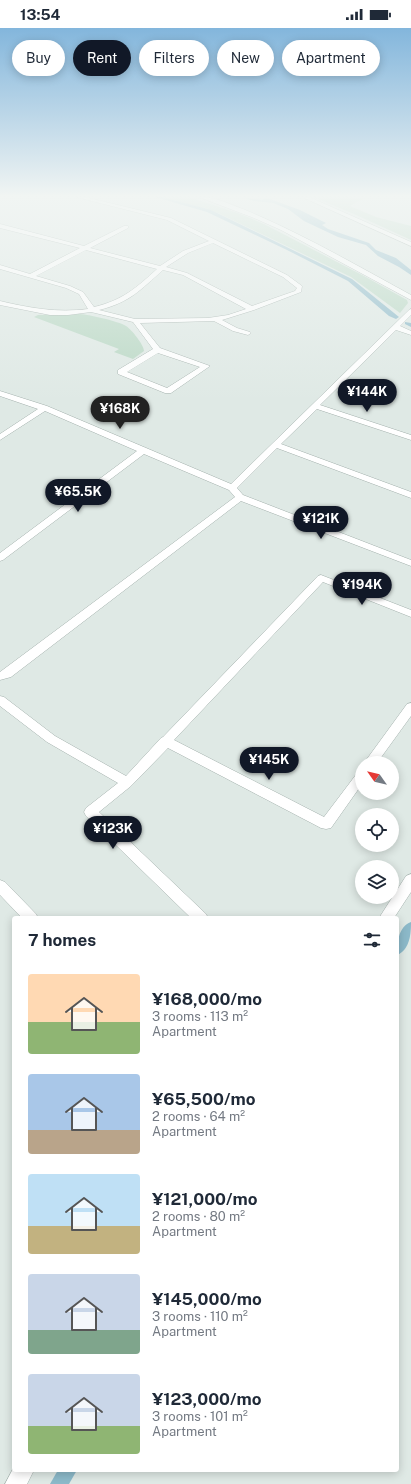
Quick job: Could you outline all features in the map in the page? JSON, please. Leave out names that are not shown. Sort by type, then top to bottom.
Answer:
[{"type":"street","points":[[31,276],[52,265]]},
{"type":"street","points":[[148,265],[185,274],[252,309]]},
{"type":"street","points":[[0,303],[31,310],[57,313],[92,310],[127,297],[140,289],[164,265]]},
{"type":"street","points":[[0,267],[68,287],[81,293],[92,310],[135,321],[215,319],[229,317],[298,292],[300,288],[284,276],[263,265]]},
{"type":"street","points":[[350,265],[411,298]]},
{"type":"street","points":[[232,488],[411,311]]},
{"type":"street","points":[[215,319],[235,330],[248,333]]},
{"type":"street","points":[[135,321],[157,350],[206,366],[168,391],[121,372],[157,350]]},
{"type":"street","points":[[396,327],[411,333]]},
{"type":"street","points":[[0,393],[44,408],[232,488],[240,497],[411,564]]},
{"type":"street","points":[[316,406],[411,438]]},
{"type":"street","points":[[0,438],[44,408]]},
{"type":"street","points":[[277,445],[411,495]]},
{"type":"street","points":[[0,558],[142,451]]},
{"type":"street","points":[[0,676],[7,674],[240,497]]},
{"type":"street","points":[[199,916],[90,812],[127,783],[165,741],[321,578],[411,614]]},
{"type":"street","points":[[0,700],[51,739],[127,783]]},
{"type":"street","points":[[375,756],[411,707]]},
{"type":"street","points":[[165,741],[326,824],[355,785]]},
{"type":"street","points":[[387,916],[411,880]]},
{"type":"street","points":[[0,886],[29,916]]},
{"type":"street","points":[[14,1484],[23,1472]]},
{"type":"green space","points":[[326,265],[343,265],[407,300],[408,303],[400,313],[351,277]]},
{"type":"green space","points":[[80,314],[111,320],[126,326],[137,338],[144,351],[133,359],[114,352],[119,349],[34,317],[38,315]]},
{"type":"water","points":[[395,265],[405,265],[411,270],[411,275]]},
{"type":"waterway","points":[[320,265],[350,280],[391,315],[396,317]]},
{"type":"waterway","points":[[407,323],[411,325]]},
{"type":"waterway","points":[[399,946],[411,927]]},
{"type":"waterway","points":[[59,1484],[67,1472]]}]
